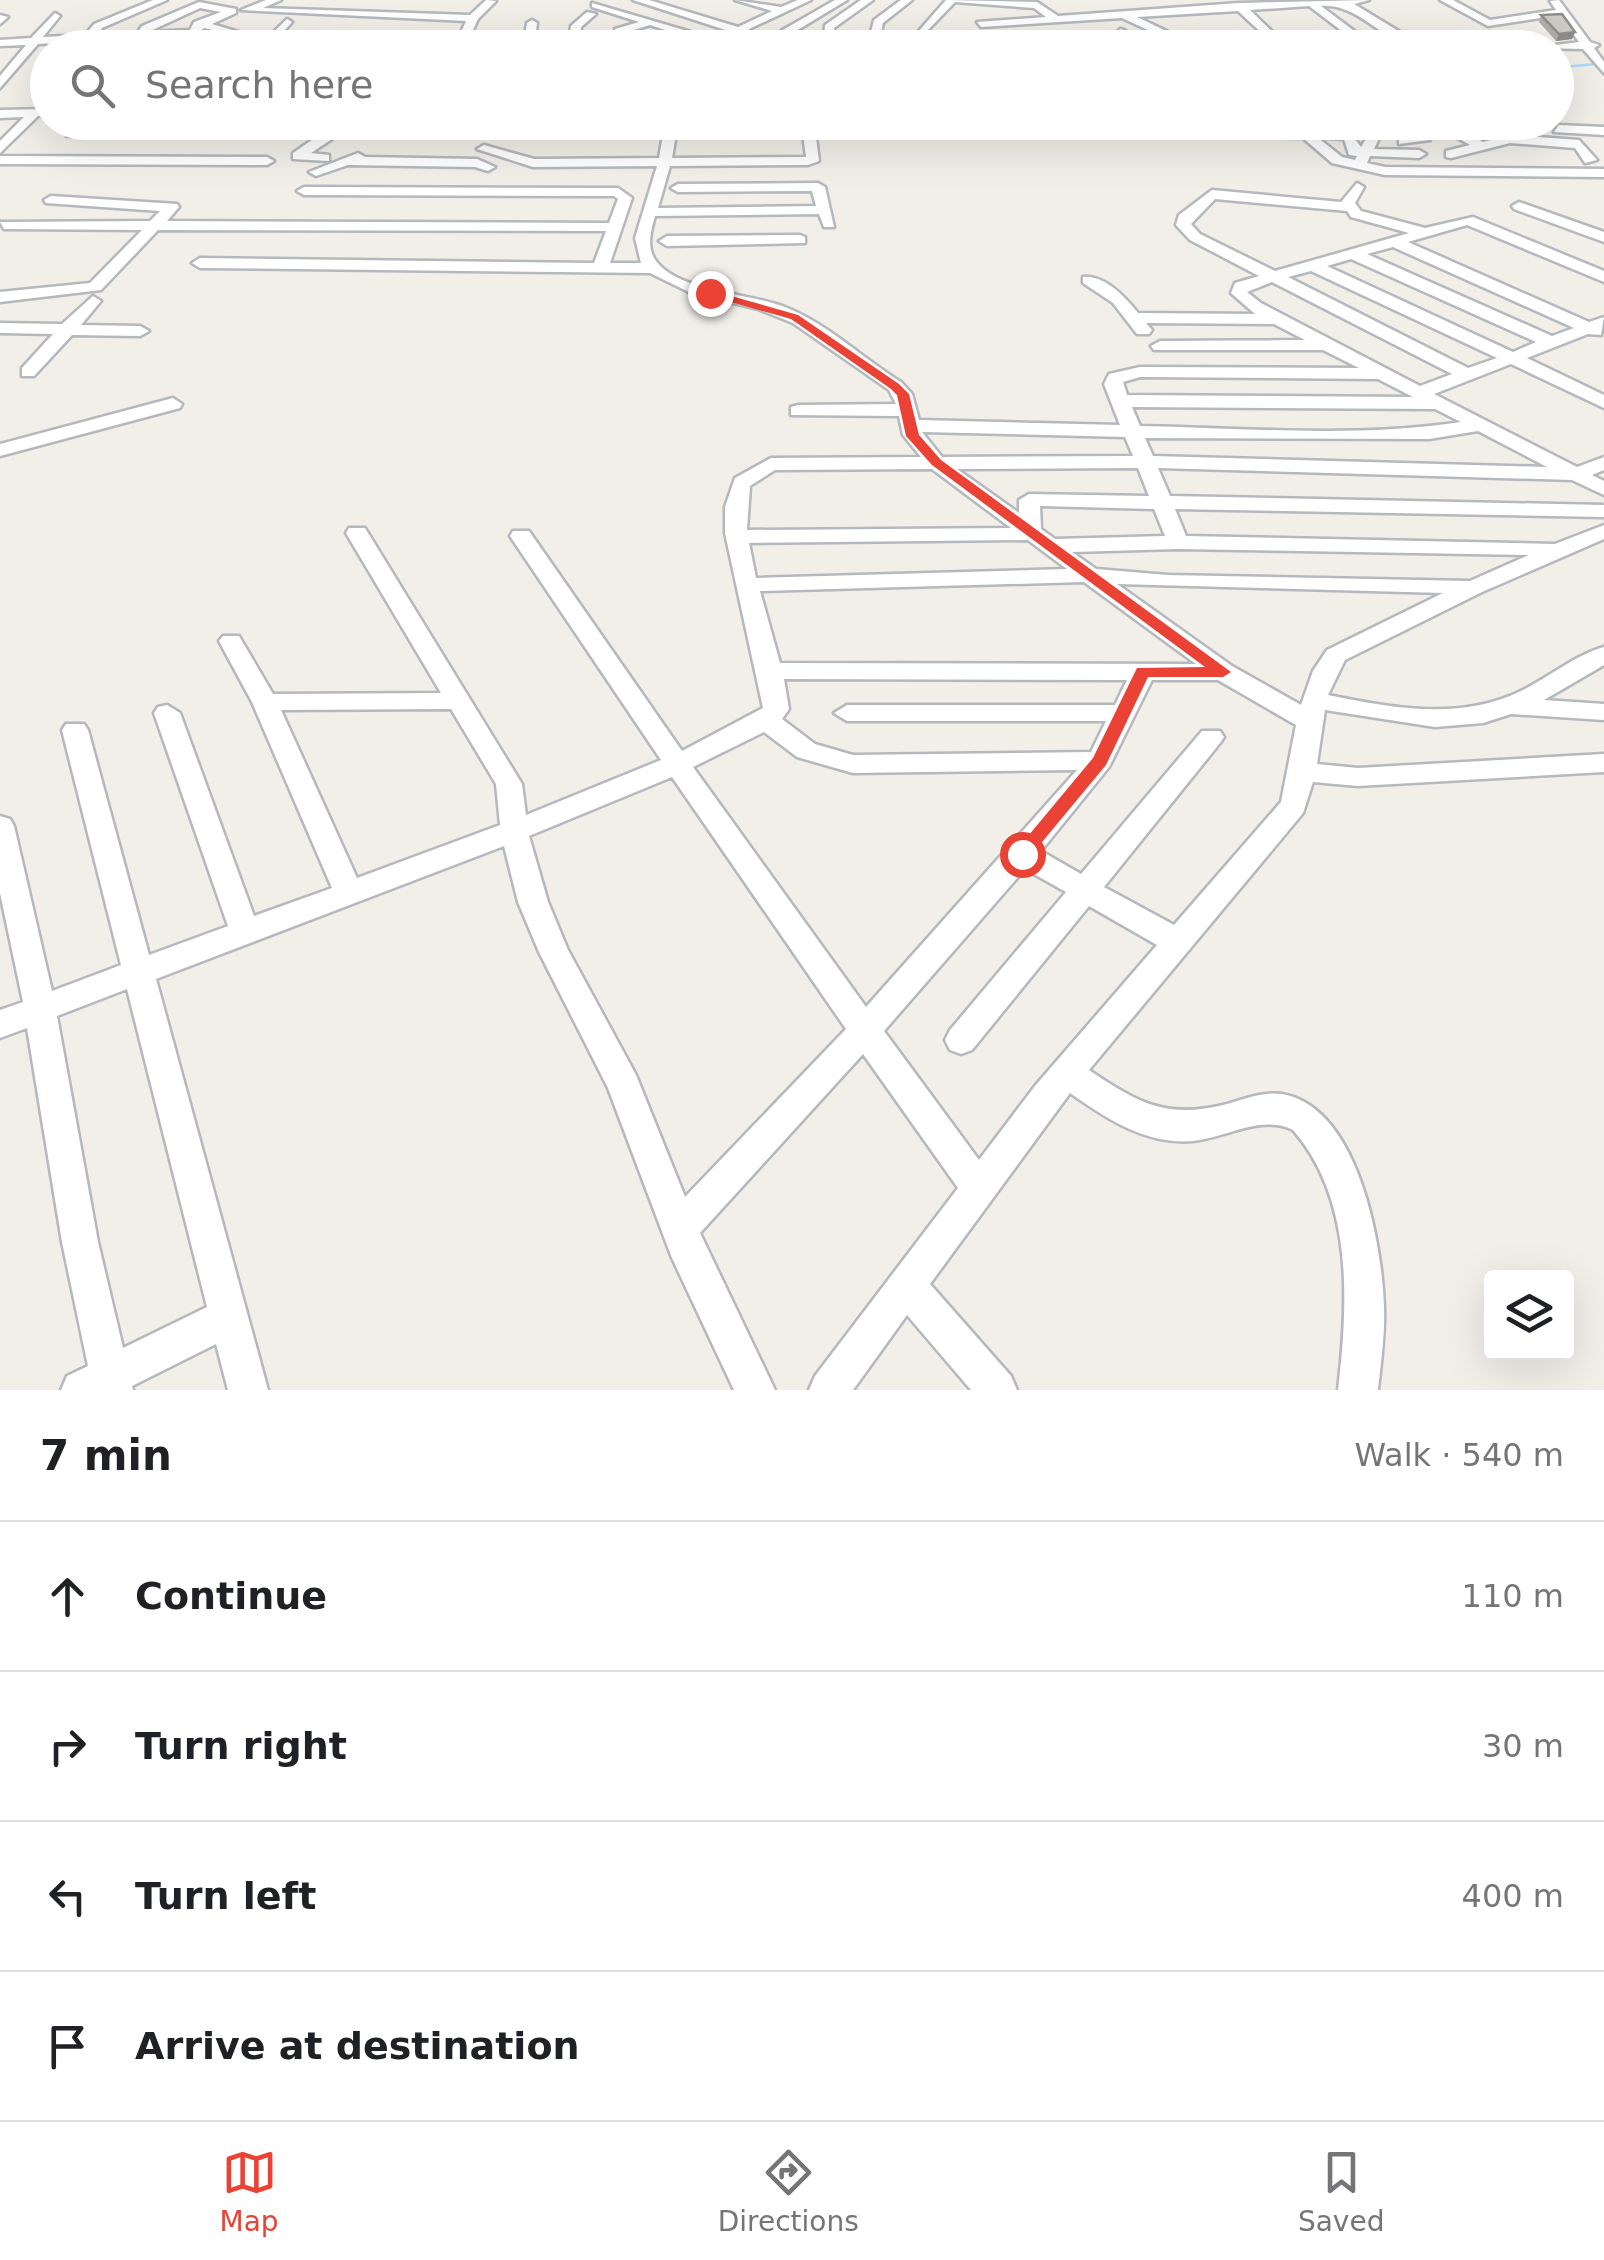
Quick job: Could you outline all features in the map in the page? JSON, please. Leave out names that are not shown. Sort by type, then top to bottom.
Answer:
[{"type":"street","points":[[95,30],[162,0]]},
{"type":"street","points":[[149,30],[164,19],[213,0]]},
{"type":"street","points":[[261,0],[273,0]]},
{"type":"street","points":[[273,0],[246,10],[473,18]]},
{"type":"street","points":[[296,0],[488,4]]},
{"type":"street","points":[[638,0],[737,30]]},
{"type":"street","points":[[740,0],[764,7],[806,0]]},
{"type":"street","points":[[790,30],[842,0]]},
{"type":"street","points":[[829,30],[868,0]]},
{"type":"street","points":[[838,21],[878,22],[907,0]]},
{"type":"street","points":[[922,30],[955,0],[1037,5],[1056,20]]},
{"type":"street","points":[[1101,3],[1174,0]]},
{"type":"street","points":[[1341,0],[1388,30]]},
{"type":"street","points":[[996,30],[1056,20],[1276,2],[1364,0]]},
{"type":"street","points":[[1375,0],[1389,6],[1408,6]]},
{"type":"street","points":[[1444,0],[1506,30]]},
{"type":"street","points":[[1554,0],[1599,53]]},
{"type":"street","points":[[1308,1],[1347,30]]},
{"type":"street","points":[[1101,3],[1160,30]]},
{"type":"street","points":[[467,30],[473,18],[488,4]]},
{"type":"street","points":[[700,4],[759,21]]},
{"type":"street","points":[[189,30],[232,11],[199,6]]},
{"type":"street","points":[[596,6],[674,30]]},
{"type":"street","points":[[596,6],[638,30]]},
{"type":"street","points":[[575,30],[596,6]]},
{"type":"street","points":[[742,30],[782,6]]},
{"type":"street","points":[[1240,6],[1267,30]]},
{"type":"street","points":[[1495,10],[1516,30]]},
{"type":"street","points":[[241,30],[254,17],[247,15],[253,11]]},
{"type":"street","points":[[1533,30],[1566,11]]},
{"type":"street","points":[[983,30],[977,14],[1022,12]]},
{"type":"street","points":[[327,30],[348,14]]},
{"type":"street","points":[[621,30],[681,14]]},
{"type":"street","points":[[44,30],[55,16]]},
{"type":"street","points":[[411,30],[419,16]]},
{"type":"street","points":[[164,19],[205,30]]},
{"type":"street","points":[[1073,19],[1087,30]]},
{"type":"street","points":[[1106,30],[1199,21]]},
{"type":"street","points":[[279,30],[287,22]]},
{"type":"street","points":[[876,30],[878,22]]},
{"type":"street","points":[[1223,23],[1260,22]]},
{"type":"street","points":[[531,30],[532,23]]},
{"type":"street","points":[[330,26],[353,30]]},
{"type":"street","points":[[0,43],[30,41]]},
{"type":"street","points":[[1574,47],[1599,53]]},
{"type":"street","points":[[0,84],[30,48]]},
{"type":"street","points":[[0,63],[30,61]]},
{"type":"street","points":[[0,114],[30,110]]},
{"type":"street","points":[[0,150],[30,121]]},
{"type":"street","points":[[1574,129],[1604,131]]},
{"type":"street","points":[[1574,138],[1597,161]]},
{"type":"street","points":[[65,140],[59,146],[233,148]]},
{"type":"street","points":[[112,160],[132,140]]},
{"type":"street","points":[[215,160],[241,140]]},
{"type":"street","points":[[321,140],[298,156],[324,158]]},
{"type":"street","points":[[316,172],[405,140]]},
{"type":"street","points":[[459,140],[518,162],[671,141],[808,160],[814,158],[812,140]]},
{"type":"street","points":[[1316,140],[1337,160],[1420,154]]},
{"type":"street","points":[[1352,140],[1360,157]]},
{"type":"street","points":[[1360,157],[1371,140]]},
{"type":"street","points":[[1406,140],[1442,172]]},
{"type":"street","points":[[1471,140],[1483,147]]},
{"type":"street","points":[[1471,172],[1451,154],[1507,140]]},
{"type":"street","points":[[1524,140],[1579,144]]},
{"type":"street","points":[[671,141],[643,239],[644,253],[661,255],[686,286],[762,304],[794,317],[895,386],[903,394],[908,418],[936,462],[1223,672],[1313,711],[1420,718],[1481,714],[1509,706],[1604,655]]},
{"type":"street","points":[[1360,157],[1442,172],[1604,173]]},
{"type":"street","points":[[1504,159],[1597,161]]},
{"type":"street","points":[[0,160],[267,162]]},
{"type":"street","points":[[345,162],[477,163],[488,167]]},
{"type":"street","points":[[651,212],[673,212],[826,217],[820,190],[813,186],[679,182],[673,212],[661,255]]},
{"type":"street","points":[[1348,207],[1357,186]]},
{"type":"street","points":[[304,192],[612,192],[625,198],[602,265]]},
{"type":"street","points":[[1420,231],[1364,216],[1348,207],[1212,194],[1184,218],[1186,231],[1468,375]]},
{"type":"street","points":[[0,297],[95,287],[172,207],[51,200]]},
{"type":"street","points":[[1519,206],[1604,237]]},
{"type":"street","points":[[1604,277],[1468,220],[1272,276],[1241,286],[1239,293],[1326,345],[1604,489]]},
{"type":"street","points":[[1504,220],[1604,261]]},
{"type":"street","points":[[4,225],[614,227]]},
{"type":"street","points":[[200,263],[602,265],[800,240]]},
{"type":"street","points":[[1390,240],[1599,328]]},
{"type":"street","points":[[1349,252],[1552,343]]},
{"type":"street","points":[[1310,264],[1604,402]]},
{"type":"street","points":[[1089,280],[1119,300],[1186,372]]},
{"type":"street","points":[[28,372],[92,301]]},
{"type":"street","points":[[1134,318],[1278,319]]},
{"type":"street","points":[[0,328],[140,331]]},
{"type":"street","points":[[1420,393],[1599,328]]},
{"type":"street","points":[[1160,346],[1326,345]]},
{"type":"street","points":[[1178,542],[1113,384],[1120,375],[1385,374]]},
{"type":"street","points":[[1120,402],[1439,403]]},
{"type":"street","points":[[0,450],[173,404]]},
{"type":"street","points":[[798,411],[1132,431],[1378,434],[1482,426]]},
{"type":"street","points":[[0,1024],[514,831],[677,764],[767,720],[776,709],[738,537],[740,486],[749,475],[771,464],[1145,462],[1576,474],[1604,463]]},
{"type":"street","points":[[986,498],[1604,511]]},
{"type":"street","points":[[1029,500],[1040,540]]},
{"type":"street","points":[[829,1390],[1067,1073],[1293,806],[1306,772],[1313,711],[1323,671],[1336,655],[1474,586],[1604,531]]},
{"type":"street","points":[[357,533],[509,784],[514,831],[534,902],[624,1086],[680,1228],[756,1390]]},
{"type":"street","points":[[521,536],[864,1032],[978,1187]]},
{"type":"street","points":[[738,537],[1561,550]]},
{"type":"street","points":[[748,585],[1089,574],[1168,582],[1474,586]]},
{"type":"street","points":[[231,641],[265,702],[348,892]]},
{"type":"street","points":[[767,670],[1223,672]]},
{"type":"street","points":[[680,1228],[864,1032],[1100,761],[1143,672]]},
{"type":"street","points":[[265,702],[461,701]]},
{"type":"street","points":[[1509,706],[1604,712]]},
{"type":"street","points":[[847,713],[1124,713]]},
{"type":"street","points":[[167,714],[244,930]]},
{"type":"street","points":[[767,720],[790,744],[817,758],[853,764],[1100,761]]},
{"type":"street","points":[[75,730],[248,1390]]},
{"type":"street","points":[[961,1040],[1211,737]]},
{"type":"street","points":[[1306,772],[1358,777],[1604,763]]},
{"type":"street","points":[[0,826],[40,1008],[102,1385],[229,1316]]},
{"type":"street","points":[[1022,854],[1180,942]]},
{"type":"street","points":[[1067,1073],[1155,1126],[1180,1129],[1263,1110],[1288,1110],[1307,1120],[1342,1180],[1360,1244],[1366,1301],[1358,1390]]},
{"type":"street","points":[[906,1286],[998,1390]]},
{"type":"building","points":[[1562,14],[1574,30],[1555,30],[1541,15]]},
{"type":"waterway","points":[[1574,66],[1604,63]]},
{"type":"route","points":[[710,293],[781,310],[895,386],[903,394],[912,436],[936,462],[1223,672],[1143,672],[1100,761],[1022,854]]}]
